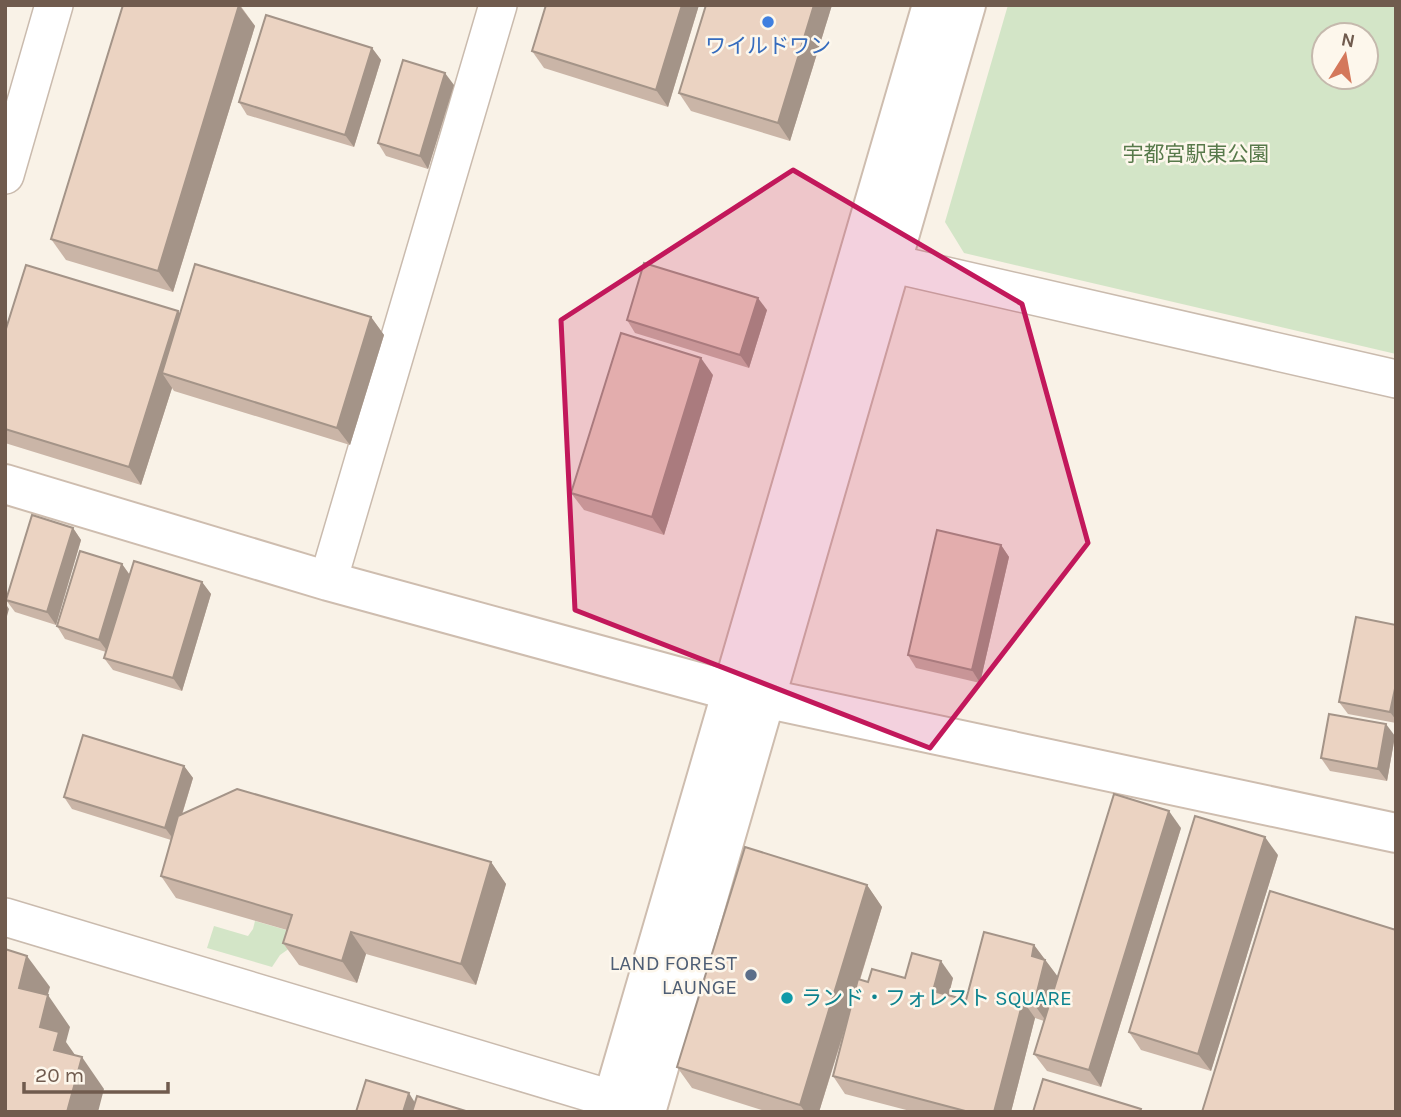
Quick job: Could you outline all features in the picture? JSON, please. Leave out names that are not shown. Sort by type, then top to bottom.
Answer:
[{"type":"street","points":[[5,175],[54,5]]},
{"type":"street","points":[[328,581],[498,5]]},
{"type":"street","points":[[875,259],[932,5]]},
{"type":"street","points":[[5,918],[633,1109],[748,695],[875,259],[966,5]]},
{"type":"street","points":[[875,259],[1396,379]]},
{"type":"street","points":[[5,484],[328,581],[748,695],[1396,833]]},
{"type":"highlighted area","points":[[793,170],[1022,304],[1088,543],[930,748],[575,610],[561,320]]},
{"type":"green space","name":"宇都宮駅東公園","points":[[1008,5],[1396,5],[1396,354],[964,253],[945,222]]},
{"type":"green space","points":[[255,921],[307,936],[280,955],[272,967],[207,948],[214,926],[248,936]]},
{"type":"building","points":[[123,5],[239,5],[158,271],[51,239]]},
{"type":"building","points":[[546,5],[682,5],[656,90],[532,51]]},
{"type":"building","points":[[706,5],[814,5],[778,123],[679,93]]},
{"type":"building","points":[[266,15],[372,48],[345,135],[239,102]]},
{"type":"building","points":[[403,60],[445,73],[420,156],[378,143]]},
{"type":"building","points":[[644,263],[758,298],[740,355],[627,320]]},
{"type":"building","points":[[195,264],[371,317],[337,428],[162,373]]},
{"type":"building","points":[[26,265],[178,311],[129,467],[5,429],[5,332]]},
{"type":"building","points":[[621,333],[701,358],[652,517],[571,493]]},
{"type":"building","points":[[32,515],[73,528],[47,612],[6,600]]},
{"type":"building","points":[[937,530],[1001,545],[972,670],[908,655]]},
{"type":"building","points":[[80,551],[122,564],[99,640],[57,626]]},
{"type":"building","points":[[134,561],[202,582],[173,678],[104,658]]},
{"type":"building","points":[[1356,617],[1396,625],[1396,684],[1390,712],[1339,702]]},
{"type":"building","points":[[1329,714],[1386,724],[1378,769],[1321,758]]},
{"type":"building","points":[[83,735],[184,766],[165,828],[64,797]]},
{"type":"building","points":[[237,789],[491,862],[461,964],[351,932],[342,961],[283,943],[292,915],[161,876],[178,816]]},
{"type":"building","points":[[1114,794],[1169,811],[1089,1070],[1034,1054]]},
{"type":"building","points":[[1195,816],[1265,837],[1198,1054],[1129,1032]]},
{"type":"building","name":"ランド・フォレスト SQUARE","points":[[745,847],[867,885],[800,1105],[677,1067]]},
{"type":"building","points":[[1270,891],[1396,930],[1396,1112],[1202,1112]]},
{"type":"building","points":[[984,932],[1034,945],[1032,956],[1045,960],[1034,1004],[1023,1001],[994,1112],[969,1112],[833,1076],[858,979],[868,982],[872,969],[905,978],[912,953],[941,961],[933,991],[966,1000]]},
{"type":"building","points":[[5,949],[27,956],[19,988],[48,995],[40,1027],[59,1032],[54,1050],[82,1057],[67,1112],[5,1112]]},
{"type":"building","points":[[1043,1079],[1141,1109],[1140,1112],[1033,1112]]},
{"type":"building","points":[[366,1080],[409,1093],[403,1112],[356,1112]]},
{"type":"building","points":[[417,1096],[469,1112],[412,1112]]},
{"type":"place","name":"ワイルドワン","points":[[768,22]]},
{"type":"place","name":"LAND FOREST LAUNGE","points":[[751,975]]},
{"type":"place","name":"ランド・フォレスト SQUARE","points":[[787,998]]}]
